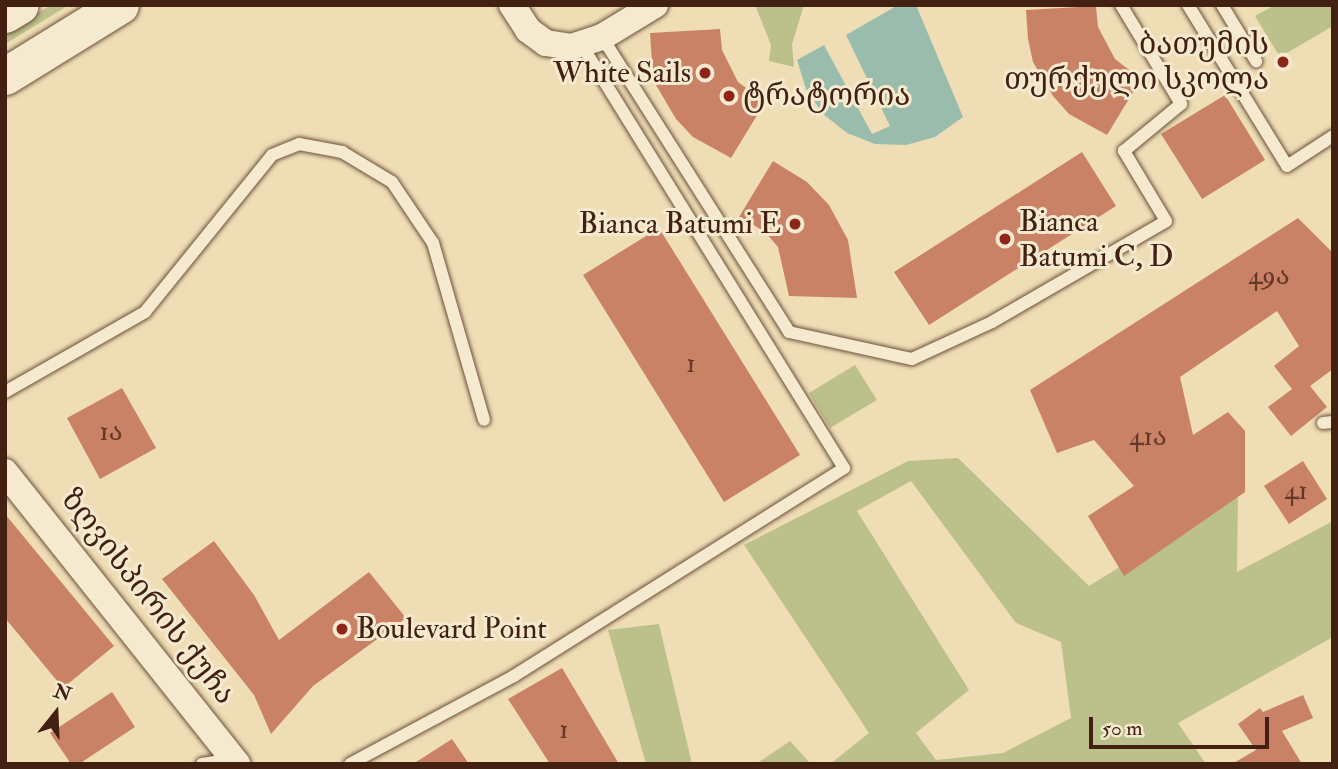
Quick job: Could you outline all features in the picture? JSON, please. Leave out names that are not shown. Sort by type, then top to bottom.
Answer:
[{"type":"main road","points":[[5,14],[20,5]]},
{"type":"main road","points":[[5,76],[120,5]]},
{"type":"street","points":[[512,5],[528,30],[546,43],[571,47],[592,40],[655,5]]},
{"type":"street","name":"ზღვისპირის ქუჩა","points":[[5,472],[235,761]]},
{"type":"lane","points":[[592,40],[789,332],[912,359],[992,322],[1166,221],[1124,151],[1181,104],[1121,5]]},
{"type":"lane","points":[[1188,5],[1287,166],[1333,136]]},
{"type":"lane","points":[[1222,5],[1256,61]]},
{"type":"lane","points":[[350,764],[514,676],[844,468],[592,40]]},
{"type":"lane","points":[[5,392],[145,312],[272,155],[299,144],[342,152],[392,182],[433,243],[484,420]]},
{"type":"lane","points":[[202,764],[235,761]]},
{"type":"green space","points":[[51,5],[69,5],[5,44],[5,33]]},
{"type":"green space","points":[[755,5],[804,5],[792,44],[794,67],[769,61],[771,45]]},
{"type":"green space","points":[[1275,5],[1333,5],[1333,26],[1280,57],[1255,16]]},
{"type":"green space","points":[[855,365],[877,400],[830,428],[809,393]]},
{"type":"green space","points":[[958,458],[1089,586],[1238,494],[1237,572],[1333,521],[1333,637],[1178,723],[1206,764],[830,764],[869,733],[744,545],[908,461]],"holes":[[[911,481],[1016,623],[1061,642],[1071,718],[1003,753],[936,760],[916,733],[969,690],[857,511]]]},
{"type":"green space","points":[[659,624],[692,764],[646,764],[608,630]]},
{"type":"green space","points":[[790,741],[811,764],[756,764]]},
{"type":"shaded area","points":[[898,5],[916,5],[963,117],[935,137],[906,145],[875,144],[847,133],[823,114],[806,89],[797,60],[824,45],[872,134],[890,126],[846,35]]},
{"type":"building","points":[[1096,6],[1098,27],[1115,59],[1141,79],[1107,135],[1069,114],[1053,96],[1033,62],[1028,39],[1026,10]]},
{"type":"building","points":[[720,29],[722,50],[738,82],[765,102],[731,158],[693,137],[676,119],[656,85],[652,62],[650,33]]},
{"type":"building","points":[[1225,95],[1265,160],[1202,199],[1161,134]]},
{"type":"building","name":"Bianca Batumi C, D","points":[[1082,152],[1116,206],[929,325],[894,272]]},
{"type":"building","name":"Bianca Batumi E","points":[[773,161],[807,182],[829,205],[848,240],[857,298],[789,296],[778,247],[764,231],[739,217]]},
{"type":"building","points":[[1298,218],[1333,253],[1333,369],[1310,386],[1327,407],[1291,436],[1268,407],[1292,389],[1274,366],[1299,346],[1277,311],[1180,377],[1193,435],[1228,412],[1245,431],[1245,492],[1124,576],[1088,516],[1134,486],[1094,440],[1057,453],[1030,390]]},
{"type":"building","points":[[659,228],[800,455],[724,502],[583,275]]},
{"type":"building","points":[[122,388],[156,448],[100,479],[67,418]]},
{"type":"building","points":[[1303,461],[1327,499],[1289,524],[1264,486]]},
{"type":"building","points":[[5,514],[114,646],[63,688],[5,618]]},
{"type":"building","name":"Boulevard Point","points":[[214,541],[254,595],[279,640],[369,572],[406,618],[313,686],[271,734],[254,695],[162,579]]},
{"type":"building","points":[[562,668],[619,764],[550,764],[508,699]]},
{"type":"building","points":[[112,692],[135,727],[79,764],[71,764],[50,733]]},
{"type":"building","points":[[1303,695],[1313,718],[1282,731],[1302,764],[1232,764],[1256,750],[1238,724],[1260,708],[1263,712]]},
{"type":"building","points":[[452,739],[469,764],[413,764]]},
{"type":"place","name":"ბათუმის თურქული სკოლა","points":[[1283,62]]},
{"type":"place","name":"White Sails","points":[[705,73]]},
{"type":"place","name":"ტრატორია","points":[[729,96]]},
{"type":"place","name":"Bianca Batumi E","points":[[795,224]]},
{"type":"place","name":"Bianca Batumi C, D","points":[[1005,239]]},
{"type":"place","name":"Boulevard Point","points":[[342,629]]}]
